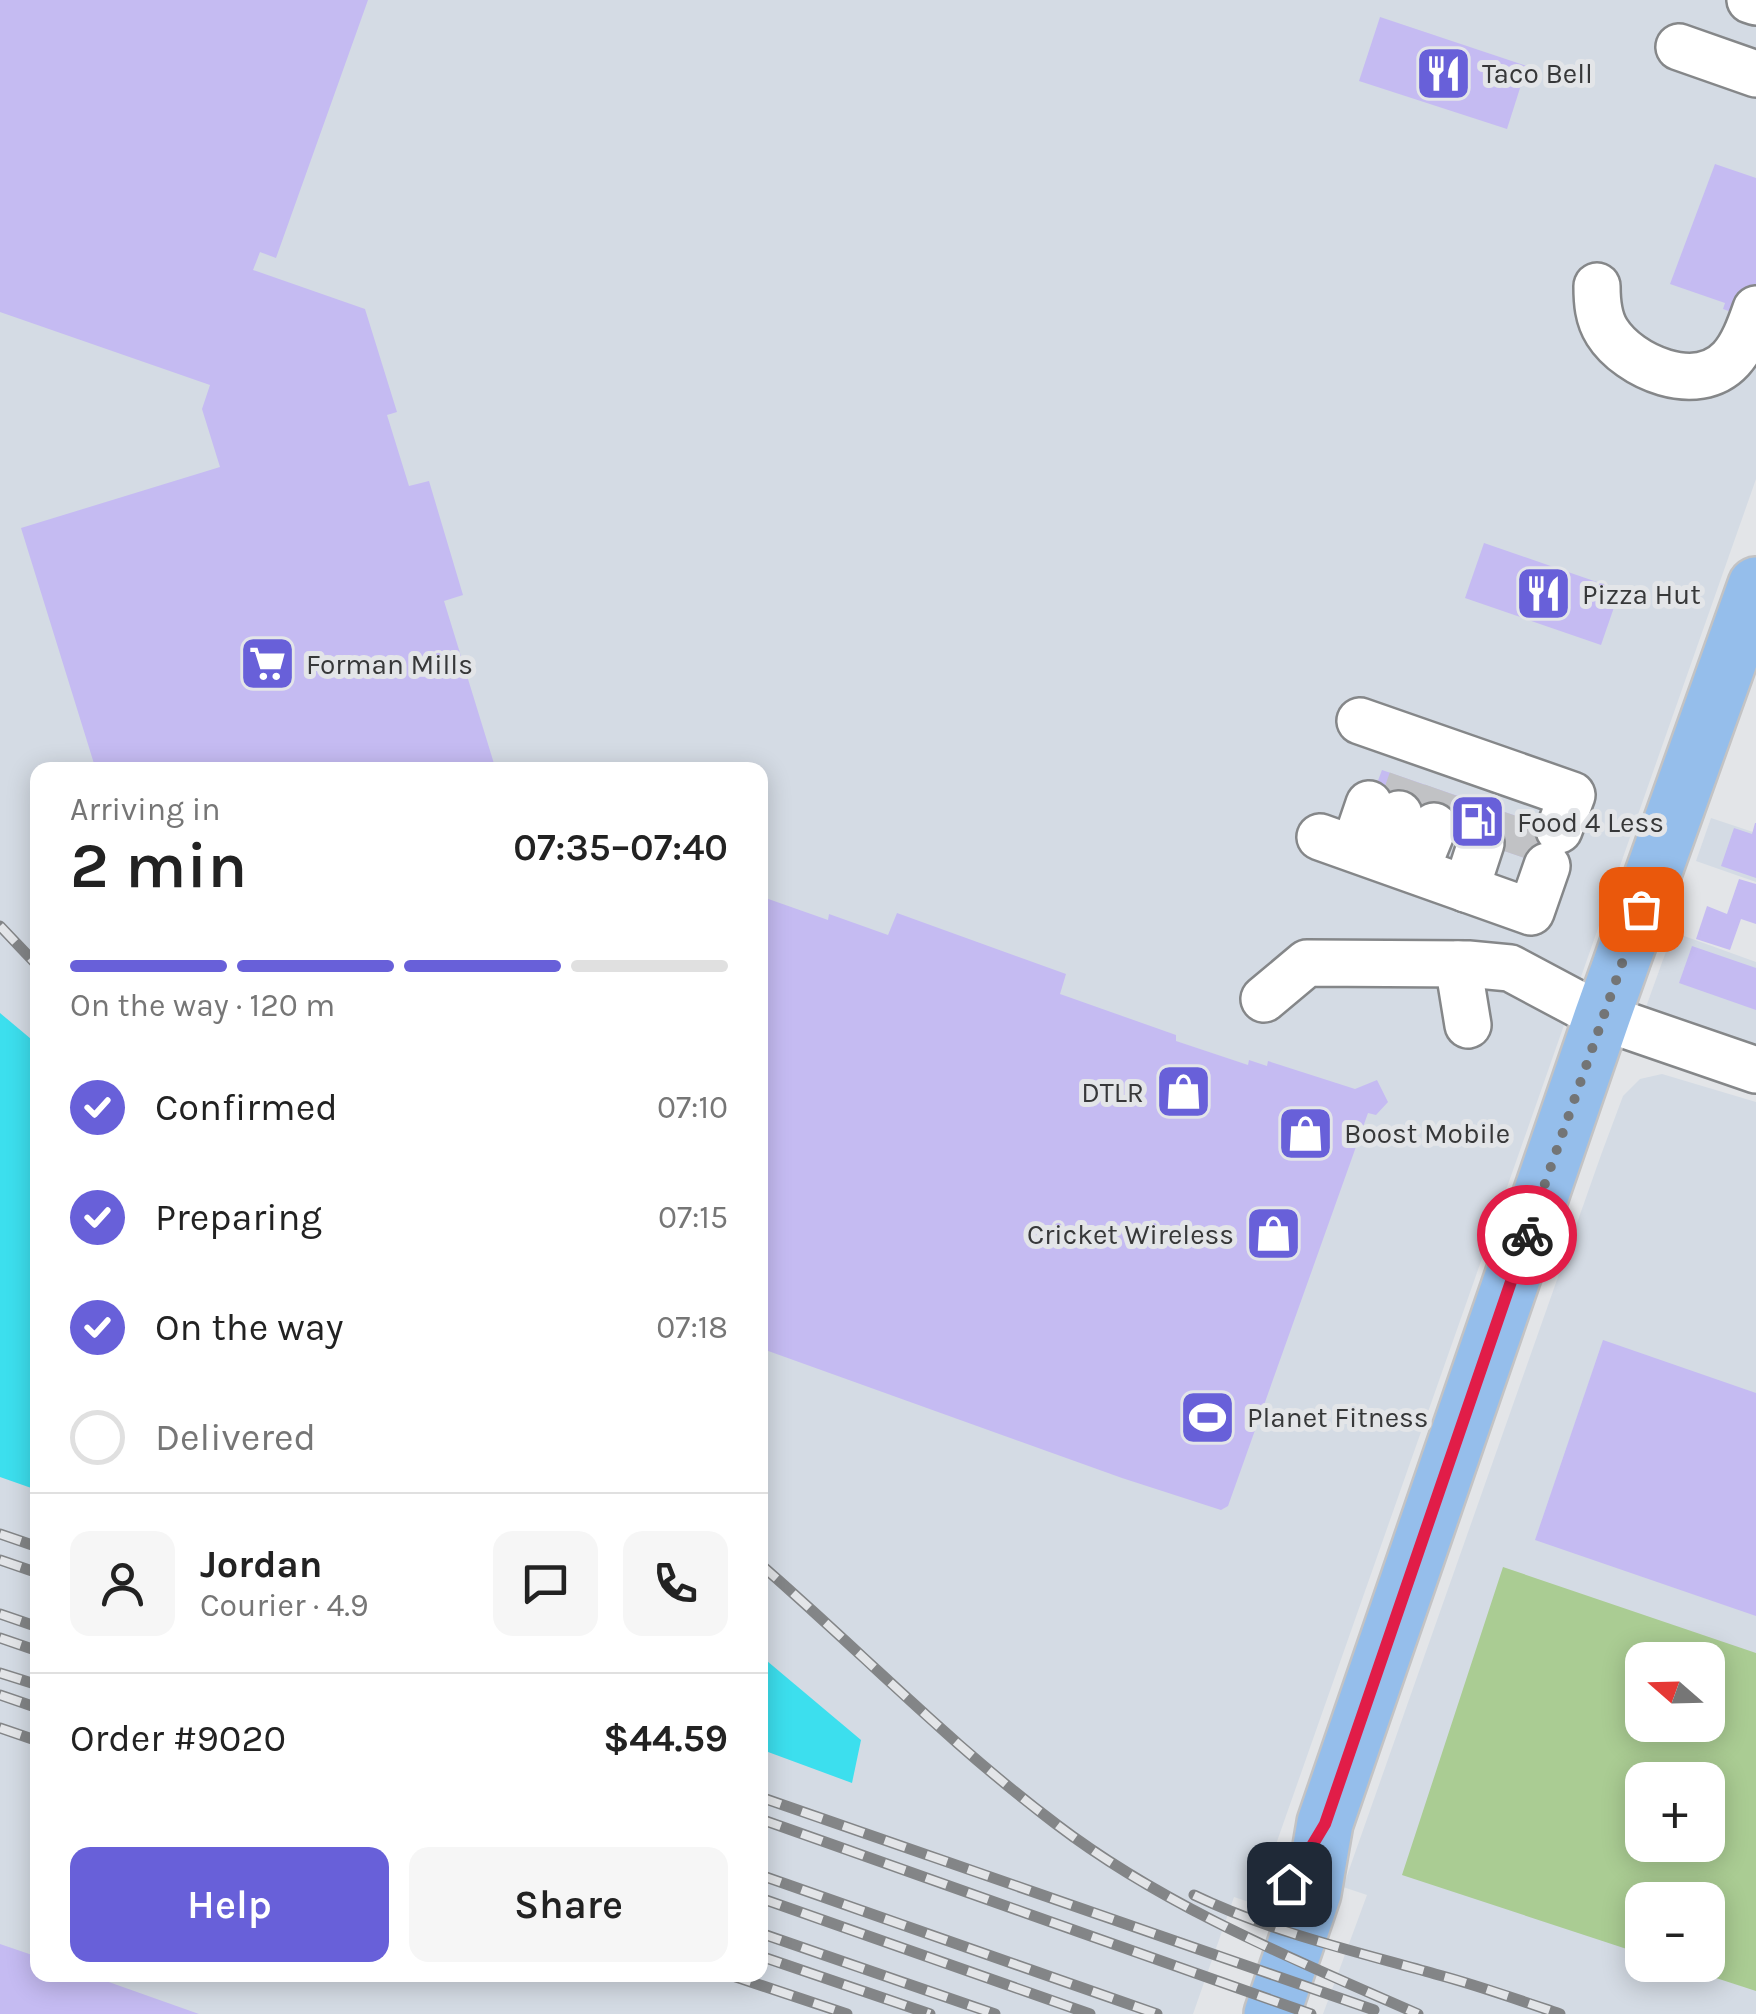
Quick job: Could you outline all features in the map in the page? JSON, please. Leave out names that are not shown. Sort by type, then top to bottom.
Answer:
[{"type":"main road","points":[[1272,2014],[1313,1893],[1325,1824],[1602,1017],[1756,585]]},
{"type":"main road","points":[[1245,2014],[1289,1884],[1325,1824]]},
{"type":"street","points":[[1679,47],[1756,74]]},
{"type":"street","points":[[1598,286],[1598,308],[1604,329],[1621,350],[1638,364],[1670,374],[1712,372],[1730,361],[1756,310]]},
{"type":"street","points":[[1408,774],[1519,822]]},
{"type":"street","points":[[1368,853],[1408,774]]},
{"type":"street","points":[[1368,853],[1408,774]]},
{"type":"street","points":[[1480,894],[1519,822]]},
{"type":"street","points":[[1368,853],[1531,912],[1519,822]]},
{"type":"street","points":[[1264,999],[1307,963],[1510,968],[1602,1017],[1756,1070]]},
{"type":"street","points":[[1458,964],[1468,1024]]},
{"type":"shaded area","points":[[0,0],[1756,0],[1756,479],[1255,1904],[1234,1897],[1193,2014],[0,2014]]},
{"type":"shaded area","points":[[1711,818],[1756,833],[1756,882],[1696,861]]},
{"type":"shaded area","points":[[1673,932],[1756,962],[1756,1046],[1646,1007]]},
{"type":"shaded area","points":[[1662,1074],[1756,1102],[1756,2014],[1323,2014],[1367,1895],[1343,1887],[1623,1096],[1640,1079]]},
{"type":"green space","points":[[1503,1567],[1724,1642],[1625,1642],[1625,1742],[1725,1742],[1725,1642],[1756,1653],[1756,1991],[1725,1981],[1725,1882],[1625,1882],[1625,1948],[1402,1875]]},
{"type":"water","points":[[0,1013],[30,1038],[30,1488],[0,1477]]},
{"type":"water","points":[[768,1662],[861,1740],[852,1783],[768,1752]]},
{"type":"building","points":[[0,0],[368,0],[276,258],[260,252],[253,270],[365,309],[397,412],[387,415],[409,486],[429,481],[463,595],[444,601],[494,762],[94,762],[21,528],[220,467],[202,409],[210,385],[0,312]]},
{"type":"building","name":"Taco Bell","points":[[1380,17],[1527,66],[1507,129],[1359,81]]},
{"type":"building","points":[[1715,164],[1756,178],[1756,285],[1745,317],[1723,309],[1725,303],[1670,284]]},
{"type":"building","name":"Pizza Hut","points":[[1484,543],[1620,590],[1601,645],[1465,598]]},
{"type":"building","name":"Food 4 Less","points":[[1382,770],[1575,836],[1562,871],[1369,804]]},
{"type":"building","points":[[1755,823],[1756,878],[1721,866],[1734,828],[1752,834]]},
{"type":"building","points":[[1739,879],[1756,884],[1756,924],[1741,919],[1730,950],[1696,939],[1707,906],[1727,914]]},
{"type":"building","points":[[768,899],[828,920],[829,914],[888,935],[897,913],[1066,974],[1060,994],[1176,1035],[1176,1041],[1248,1065],[1249,1060],[1267,1066],[1268,1061],[1355,1089],[1377,1080],[1388,1102],[1376,1115],[1368,1113],[1228,1506],[1221,1510],[768,1351]]},
{"type":"building","points":[[1692,946],[1756,968],[1756,1010],[1679,983]]},
{"type":"building","points":[[1603,1340],[1756,1393],[1756,1616],[1535,1540]]},
{"type":"building","points":[[0,1944],[30,1954],[30,1982],[109,1982],[199,2014],[0,2014]]},
{"type":"tunnel","points":[[1399,814],[1411,780]]},
{"type":"tunnel","points":[[1434,826],[1446,792]]},
{"type":"tunnel","points":[[1510,853],[1522,818]]},
{"type":"railway","points":[[0,926],[30,958]]},
{"type":"railway","points":[[0,1534],[30,1544]]},
{"type":"railway","points":[[0,1560],[30,1570]]},
{"type":"railway","points":[[768,1571],[979,1762],[1098,1854],[1231,1930],[1418,2014]]},
{"type":"railway","points":[[0,1614],[30,1624]]},
{"type":"railway","points":[[0,1638],[30,1648]]},
{"type":"railway","points":[[0,1673],[30,1682]]},
{"type":"railway","points":[[0,1695],[30,1705]]},
{"type":"railway","points":[[0,1728],[30,1738]]},
{"type":"railway","points":[[768,1800],[1374,2010]]},
{"type":"railway","points":[[768,1822],[1311,2014]]},
{"type":"railway","points":[[768,1878],[1157,2014]]},
{"type":"railway","points":[[1194,1895],[1283,1930],[1560,2014]]},
{"type":"railway","points":[[768,1901],[1090,2014]]},
{"type":"railway","points":[[768,1936],[995,2014]]},
{"type":"railway","points":[[768,1959],[930,2014]]},
{"type":"railway","points":[[751,1982],[847,2014]]},
{"type":"way so far","points":[[1527,1235],[1641,909]]},
{"type":"place","name":"Taco Bell","points":[[1443,73]]},
{"type":"place","name":"Pizza Hut","points":[[1543,594]]},
{"type":"place","name":"Forman Mills","points":[[267,664]]},
{"type":"place","name":"Food 4 Less","points":[[1478,822]]},
{"type":"place","name":"DTLR","points":[[1183,1092]]},
{"type":"place","name":"Boost Mobile","points":[[1305,1133]]},
{"type":"place","name":"Cricket Wireless","points":[[1273,1234]]},
{"type":"place","name":"Planet Fitness","points":[[1208,1417]]},
{"type":"route","points":[[1289,1884],[1325,1824],[1527,1235]]}]
